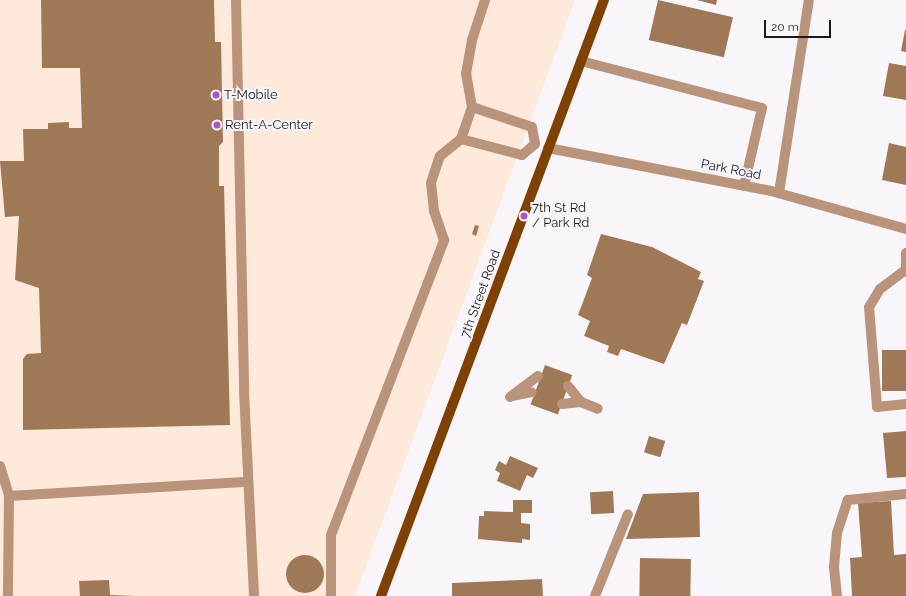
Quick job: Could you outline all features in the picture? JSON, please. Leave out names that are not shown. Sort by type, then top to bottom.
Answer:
[{"type":"main road","name":"7th Street Road","points":[[381,596],[604,0]]},
{"type":"street","points":[[236,0],[238,218],[254,596]]},
{"type":"street","points":[[331,596],[331,535],[444,240],[434,211],[431,183],[440,156],[461,138],[472,107],[466,74],[472,40],[485,0]]},
{"type":"street","points":[[779,193],[809,0]]},
{"type":"street","points":[[581,61],[762,108],[744,186]]},
{"type":"street","points":[[461,138],[522,155],[535,144],[532,126],[472,107]]},
{"type":"street","name":"Park Road","points":[[535,144],[548,148],[779,193],[906,229]]},
{"type":"street","points":[[906,253],[905,272],[880,289],[869,307],[876,408],[906,404]]},
{"type":"street","points":[[532,392],[510,396],[538,376]]},
{"type":"street","points":[[568,386],[581,402]]},
{"type":"street","points":[[562,404],[581,402],[598,409]]},
{"type":"street","points":[[0,466],[9,496],[8,596]]},
{"type":"street","points":[[9,496],[248,482]]},
{"type":"street","points":[[837,596],[834,567],[837,533],[848,500],[906,494]]},
{"type":"street","points":[[595,596],[628,514]]},
{"type":"shaded area","points":[[0,0],[575,0],[355,596],[0,596]]},
{"type":"building","points":[[41,0],[214,0],[215,42],[221,42],[223,142],[219,146],[219,186],[224,186],[230,425],[23,430],[23,359],[27,354],[41,353],[39,288],[15,280],[19,216],[5,217],[0,161],[24,161],[23,129],[48,129],[48,123],[69,122],[69,128],[82,128],[80,68],[42,68]]},
{"type":"building","points":[[658,0],[733,17],[724,57],[649,40]]},
{"type":"building","points":[[697,0],[717,0],[716,5]]},
{"type":"building","points":[[906,30],[906,52],[901,51]]},
{"type":"building","points":[[889,63],[906,66],[906,100],[883,96]]},
{"type":"building","points":[[889,143],[906,147],[906,185],[882,180]]},
{"type":"building","points":[[475,225],[479,226],[476,236],[472,234]]},
{"type":"building","points":[[601,234],[652,247],[701,272],[698,279],[704,281],[687,325],[682,323],[664,364],[621,349],[618,356],[607,352],[609,346],[584,336],[590,321],[578,315],[592,278],[587,275]]},
{"type":"building","points":[[882,350],[906,350],[906,391],[882,391]]},
{"type":"building","points":[[545,365],[572,375],[558,414],[531,404]]},
{"type":"building","points":[[906,431],[906,477],[887,478],[883,433]]},
{"type":"building","points":[[649,436],[665,441],[660,457],[644,452]]},
{"type":"building","points":[[510,456],[538,468],[533,478],[527,475],[520,491],[497,481],[500,473],[495,470],[499,461],[506,465]]},
{"type":"building","points":[[613,491],[614,513],[591,514],[590,492]]},
{"type":"building","points":[[699,492],[700,537],[626,539],[643,494]]},
{"type":"building","points":[[513,500],[532,500],[532,513],[521,513],[521,523],[530,524],[530,540],[522,539],[522,543],[478,539],[479,516],[484,516],[484,511],[513,512]]},
{"type":"building","points":[[891,501],[894,555],[906,554],[906,596],[852,596],[850,558],[862,557],[858,503]]},
{"type":"building","points":[[301,555],[309,555],[316,558],[321,563],[324,574],[321,585],[316,590],[309,593],[301,593],[294,590],[289,585],[286,578],[286,570],[289,563],[294,558]]},
{"type":"building","points":[[640,558],[691,559],[690,596],[639,596]]},
{"type":"building","points":[[542,579],[543,596],[452,596],[452,583]]},
{"type":"building","points":[[109,580],[110,595],[136,596],[80,596],[79,581]]},
{"type":"place","name":"T-Mobile","points":[[216,95]]},
{"type":"place","name":"Rent-A-Center","points":[[217,125]]},
{"type":"place","name":"7th St Rd / Park Rd","points":[[524,216]]}]
